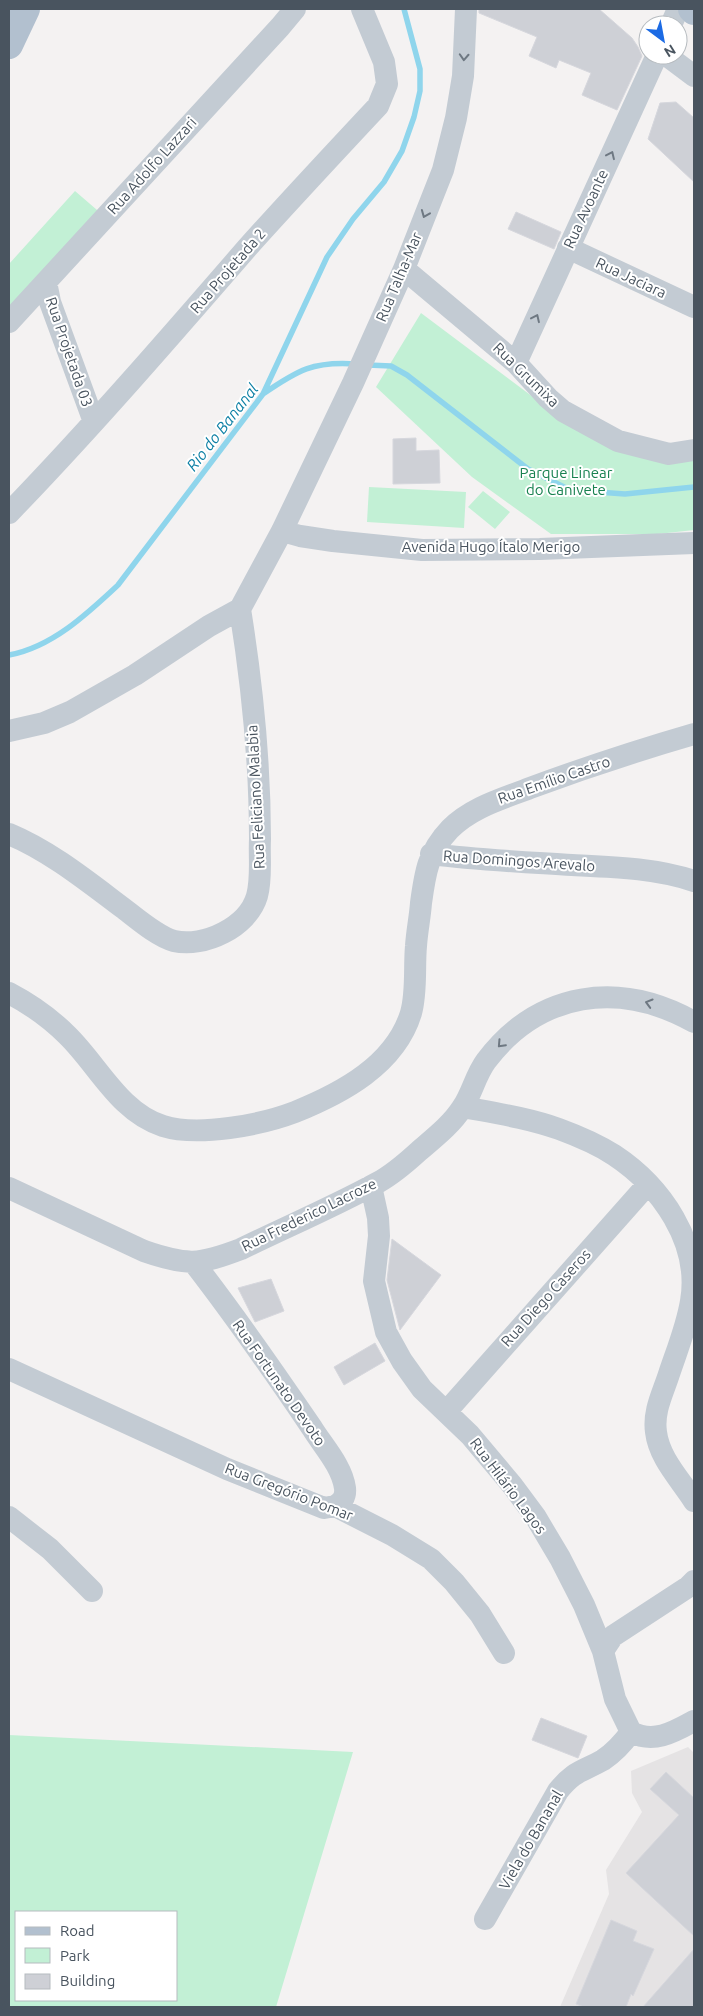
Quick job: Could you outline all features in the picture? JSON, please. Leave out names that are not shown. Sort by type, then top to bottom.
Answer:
[{"type":"main road","points":[[9,45],[26,9]]},
{"type":"street","name":"Rua Adolfo Lazzari","points":[[9,322],[280,27],[294,9]]},
{"type":"street","name":"Rua Projetada 2","points":[[9,513],[172,336],[248,247],[378,106],[388,84],[384,62],[362,9]]},
{"type":"street","name":"Rua Talha-Mar","points":[[282,531],[404,269],[443,170],[456,118],[463,76],[466,9]]},
{"type":"street","name":"Rua Avoante","points":[[516,363],[652,65]]},
{"type":"street","points":[[679,65],[694,76]]},
{"type":"street","name":"Rua Jaciara","points":[[568,248],[694,307]]},
{"type":"street","name":"Rua Grumixa","points":[[404,269],[516,363],[548,398],[563,410],[618,441],[669,454],[694,450]]},
{"type":"street","name":"Rua Projetada 03","points":[[46,282],[50,302],[94,422]]},
{"type":"street","points":[[9,731],[44,723],[70,712],[135,675],[210,626],[240,609],[282,531]]},
{"type":"street","name":"Avenida Hugo Ítalo Merigo","points":[[282,531],[332,541],[422,550],[526,550],[694,543]]},
{"type":"street","name":"Rua Feliciano Malabia","points":[[9,834],[29,843],[152,929],[173,941],[193,942],[231,929],[247,913],[257,898],[260,878],[260,820],[251,688],[240,609]]},
{"type":"street","name":"Rua Emílio Castro","points":[[430,854],[450,828],[484,806],[574,772],[694,734]]},
{"type":"street","name":"Rua Domingos Arevalo","points":[[9,993],[45,1015],[68,1035],[128,1106],[147,1119],[164,1126],[180,1129],[213,1129],[244,1126],[284,1116],[319,1102],[350,1085],[383,1060],[396,1044],[411,1012],[416,945],[424,879],[430,854],[475,860],[623,868],[660,872],[694,881]]},
{"type":"street","name":"Rua Frederico Lacroze","points":[[9,1188],[144,1251],[162,1257],[194,1263],[218,1258],[379,1182],[418,1152],[449,1124],[463,1107],[485,1063],[521,1025],[545,1010],[587,999],[621,997],[678,1013],[694,1022]]},
{"type":"street","points":[[463,1107],[529,1121],[566,1132],[590,1142],[614,1156],[648,1184],[676,1220],[691,1259],[691,1301],[659,1402],[655,1416],[655,1426],[661,1452],[694,1501]]},
{"type":"street","name":"Rua Diego Caseros","points":[[446,1412],[648,1184]]},
{"type":"street","name":"Rua Hilário Lagos","points":[[372,1186],[378,1218],[374,1282],[386,1332],[402,1361],[422,1389],[470,1435],[535,1516],[575,1584],[603,1650],[615,1699],[631,1732]]},
{"type":"street","name":"Rua Fortunato Devoto","points":[[194,1263],[336,1464],[342,1477],[345,1493],[340,1503],[335,1506]]},
{"type":"street","name":"Rua Gregório Pomar","points":[[9,1369],[227,1469],[324,1508],[335,1506],[392,1535],[431,1558],[454,1582],[480,1614],[504,1653]]},
{"type":"street","points":[[9,1517],[50,1549],[92,1591]]},
{"type":"street","points":[[603,1650],[613,1636],[688,1587],[694,1581]]},
{"type":"street","points":[[631,1732],[655,1738],[666,1735],[694,1721]]},
{"type":"street","name":"Viela do Bananal","points":[[485,1918],[554,1797],[568,1779],[616,1750],[631,1732]]},
{"type":"shaded area","points":[[688,1747],[694,1753],[694,2007],[560,2007],[609,1894],[606,1870],[642,1812],[632,1793],[631,1771]]},
{"type":"green space","points":[[75,191],[104,216],[9,316],[9,264]]},
{"type":"green space","name":"Parque Linear do Canivete","points":[[421,313],[561,418],[694,451],[694,530],[658,534],[551,534],[472,477],[376,387]]},
{"type":"green space","points":[[369,487],[466,492],[464,528],[367,522]]},
{"type":"green space","points":[[483,491],[510,512],[495,529],[468,507]]},
{"type":"green space","points":[[9,1735],[353,1752],[276,2007],[9,2007]]},
{"type":"building","points":[[479,9],[599,9],[632,38],[638,47],[638,65],[617,110],[582,95],[591,73],[559,60],[556,68],[529,56],[537,37],[479,13]]},
{"type":"building","points":[[676,102],[694,118],[694,182],[648,139],[660,103]]},
{"type":"building","points":[[516,212],[561,232],[554,249],[508,229]]},
{"type":"building","points":[[416,438],[416,451],[439,450],[440,483],[393,484],[393,439]]},
{"type":"building","points":[[392,1239],[441,1275],[400,1330],[387,1280]]},
{"type":"building","points":[[271,1279],[284,1311],[255,1322],[238,1288]]},
{"type":"building","points":[[375,1343],[385,1361],[344,1385],[334,1367]]},
{"type":"building","points":[[541,1718],[587,1736],[578,1758],[532,1740]]},
{"type":"building","points":[[666,1772],[694,1798],[694,1936],[626,1873],[679,1815],[650,1789]]},
{"type":"building","points":[[611,1920],[637,1931],[633,1941],[654,1949],[633,1996],[631,1994],[626,2007],[584,2007],[576,2004]]},
{"type":"building","points":[[694,1949],[694,2007],[643,2007]]},
{"type":"waterway","points":[[263,394],[327,257],[353,219],[384,182],[402,151],[414,117],[420,91],[420,69],[404,9]]},
{"type":"waterway","name":"Rio do Bananal","points":[[9,655],[25,651],[54,637],[81,618],[118,585],[263,394],[296,373],[306,369],[328,364],[356,364]]},
{"type":"waterway","name":"Rio do Bananal","points":[[368,365],[391,366],[407,375],[528,469],[570,490],[625,494],[694,487]]}]
